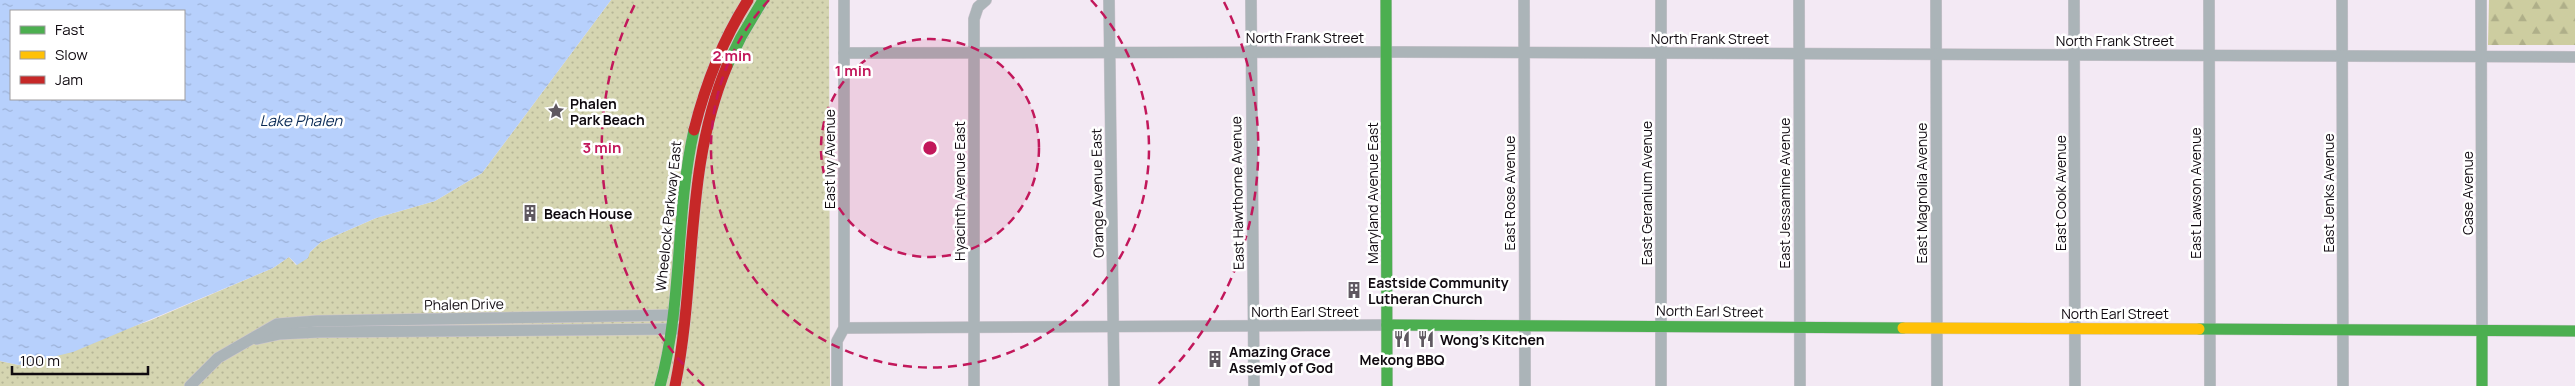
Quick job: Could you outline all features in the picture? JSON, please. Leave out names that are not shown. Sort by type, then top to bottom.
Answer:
[{"type":"street","name":"Wheelock Parkway East","points":[[660,386],[665,369],[673,315],[688,151],[712,67],[735,18],[748,0]]},
{"type":"street","name":"Wheelock Parkway East","points":[[674,386],[688,315],[700,159],[713,105],[735,48],[763,0]]},
{"type":"street","name":"East Ivy Avenue","points":[[838,386],[837,341],[844,323],[844,0]]},
{"type":"street","name":"Hyacinth Avenue East","points":[[974,386],[974,19],[978,7],[986,0]]},
{"type":"street","name":"Orange Avenue East","points":[[1109,0],[1114,386]]},
{"type":"street","name":"East Hawthorne Avenue","points":[[1251,0],[1254,386]]},
{"type":"street","name":"Maryland Avenue East","points":[[1386,0],[1387,386]]},
{"type":"street","name":"East Rose Avenue","points":[[1524,0],[1525,386]]},
{"type":"street","name":"East Geranium Avenue","points":[[1661,0],[1661,386]]},
{"type":"street","name":"East Jessamine Avenue","points":[[1799,0],[1800,386]]},
{"type":"street","name":"East Magnolia Avenue","points":[[1936,0],[1937,386]]},
{"type":"street","name":"East Cook Avenue","points":[[2074,0],[2075,386]]},
{"type":"street","name":"East Lawson Avenue","points":[[2209,0],[2210,386]]},
{"type":"street","name":"East Jenks Avenue","points":[[2342,0],[2343,386]]},
{"type":"street","name":"Case Avenue","points":[[2481,0],[2482,386]]},
{"type":"street","name":"North Frank Street","points":[[844,53],[1386,52],[2575,57]]},
{"type":"street","name":"Phalen Drive","points":[[190,386],[218,358],[277,324],[302,321],[688,315]]},
{"type":"street","name":"North Earl Street","points":[[844,323],[974,327],[1661,325],[2575,331]]},
{"type":"street","name":"Phalen Drive","points":[[245,341],[280,334],[319,332],[686,329]]},
{"type":"green space","points":[[611,0],[829,0],[830,386],[0,386],[0,361],[19,365],[149,321],[273,268],[289,257],[296,265],[321,242],[376,218],[435,201],[482,173]]},
{"type":"green space","points":[[2489,0],[2575,0],[2575,45],[2488,45]]},
{"type":"water","name":"Lake Phalen","points":[[0,0],[611,0],[482,173],[435,201],[376,218],[321,242],[310,252],[308,258],[297,265],[289,257],[273,268],[73,352],[19,365],[0,361]]},
{"type":"traffic: fast","points":[[727,66],[741,37],[763,0]]},
{"type":"traffic: fast","points":[[1386,0],[1387,386]]},
{"type":"traffic: fast","points":[[660,386],[672,323],[684,194],[694,130]]},
{"type":"traffic: fast","points":[[1387,325],[1903,328]]},
{"type":"traffic: fast","points":[[2199,329],[2575,331]]},
{"type":"traffic: fast","points":[[2482,331],[2482,386]]},
{"type":"traffic: slow","points":[[1903,328],[2199,329]]},
{"type":"traffic: jam","points":[[694,130],[716,62],[730,31],[748,0]]},
{"type":"traffic: jam","points":[[675,386],[682,346],[697,184],[713,105],[727,66]]},
{"type":"place","name":"Phalen Park Beach","points":[[556,111]]},
{"type":"place","name":"Beach House","points":[[530,213]]},
{"type":"place","name":"Eastside Community Lutheran Church","points":[[1354,290]]},
{"type":"place","name":"Mekong BBQ","points":[[1402,339]]},
{"type":"place","name":"Wong's Kitchen","points":[[1426,339]]},
{"type":"place","name":"Amazing Grace Assemly of God","points":[[1215,359]]}]
